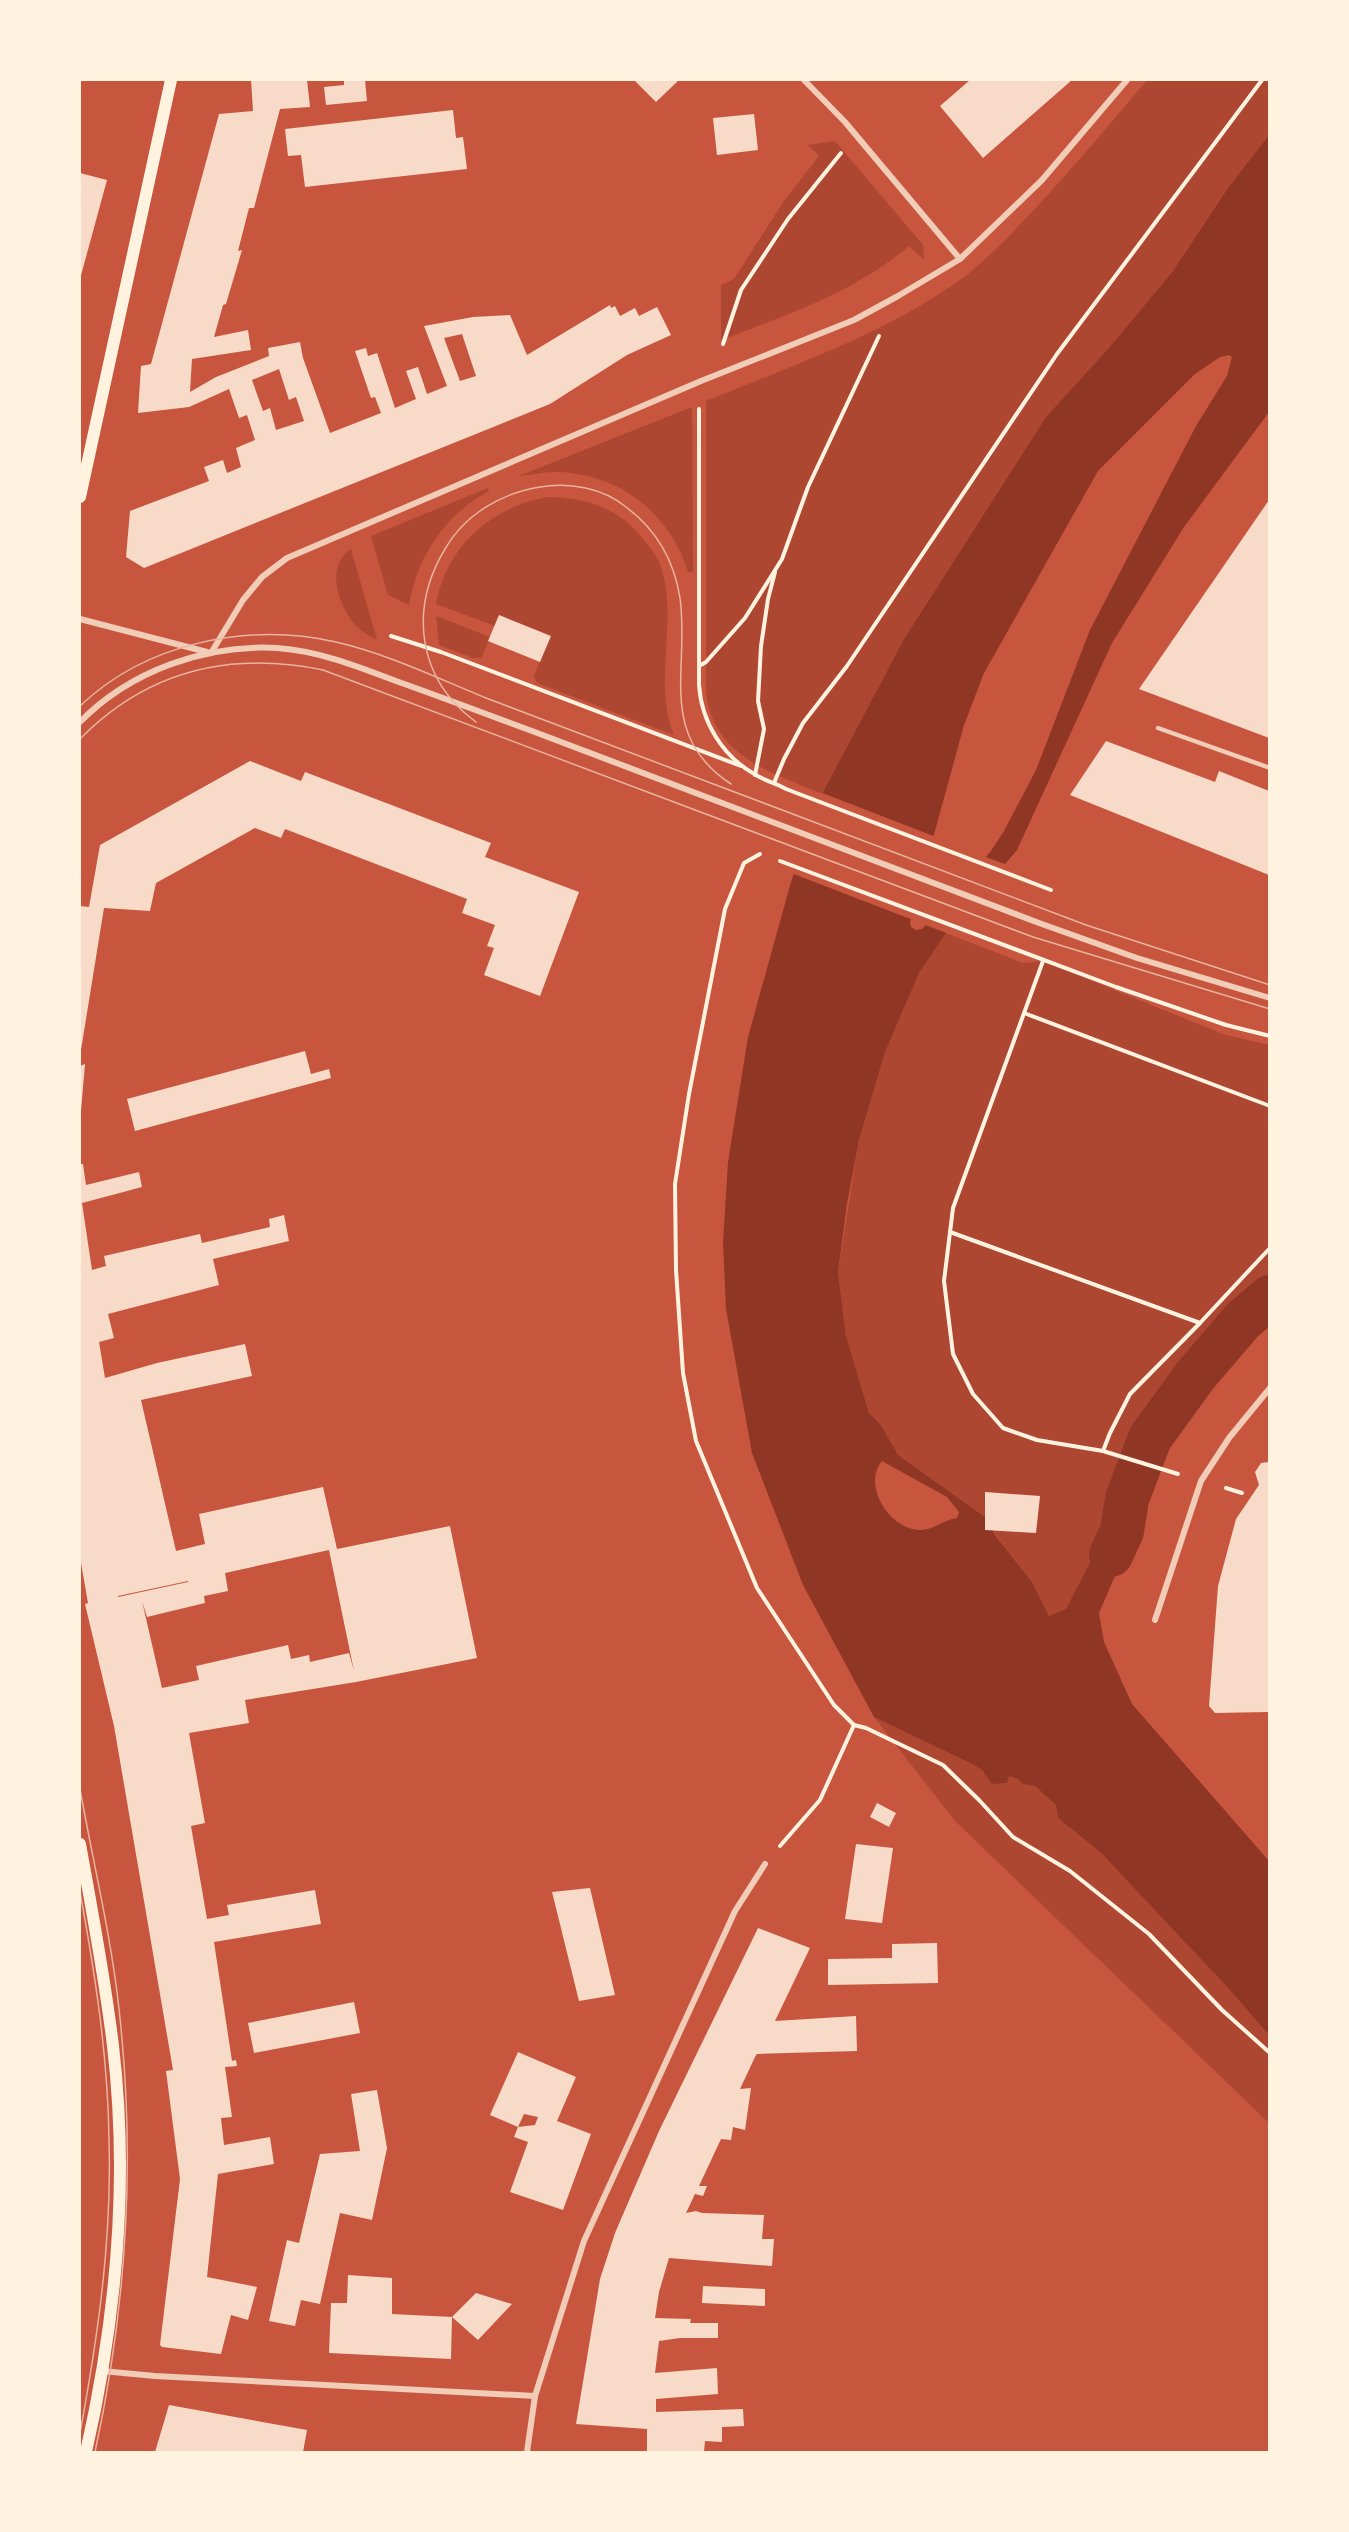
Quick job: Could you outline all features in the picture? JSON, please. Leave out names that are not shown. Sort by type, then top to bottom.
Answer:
[{"type":"main road","points":[[80,497],[96,412],[171,80]]},
{"type":"main road","points":[[80,1844],[113,2047],[118,2130],[118,2227],[113,2290],[102,2371],[84,2448]]},
{"type":"street","points":[[804,80],[845,122],[960,259]]},
{"type":"street","points":[[211,653],[243,600],[262,577],[287,558],[690,385],[854,320],[960,259],[1042,180],[1127,80]]},
{"type":"street","points":[[80,619],[211,653]]},
{"type":"street","points":[[80,722],[108,698],[138,679],[161,668],[211,653],[231,649],[277,648],[339,660],[1039,923],[1148,961],[1269,998]]},
{"type":"street","points":[[1155,1620],[1201,1480],[1229,1438],[1269,1388]]},
{"type":"street","points":[[527,2452],[535,2396],[584,2241],[735,1911],[765,1864]]},
{"type":"street","points":[[102,2371],[155,2376],[342,2384],[535,2396]]},
{"type":"lane","points":[[1158,728],[1269,768]]},
{"type":"path","points":[[774,783],[783,759],[803,723],[847,666],[1057,354],[1262,80]]},
{"type":"path","points":[[723,344],[741,290],[788,219],[844,148]]},
{"type":"path","points":[[755,775],[764,729],[758,701],[761,646],[768,599],[776,568],[817,468],[898,296]]},
{"type":"path","points":[[699,402],[700,697],[707,722],[719,742],[734,759],[755,775],[1052,890]]},
{"type":"path","points":[[699,666],[706,662],[745,618],[776,568]]},
{"type":"path","points":[[391,636],[747,769]]},
{"type":"path","points":[[760,854],[744,863],[725,909],[689,1094],[677,1173],[676,1270],[683,1373],[696,1442],[757,1588],[834,1705],[854,1725],[866,1728],[943,1765],[980,1800],[1013,1837],[1070,1871],[1149,1934],[1222,2010],[1269,2053]]},
{"type":"path","points":[[780,861],[1043,962],[1226,1025],[1269,1036]]},
{"type":"path","points":[[1043,962],[953,1208],[945,1281],[953,1354],[973,1394],[1003,1428],[1037,1440],[1105,1452],[1186,1476]]},
{"type":"path","points":[[1024,1013],[1269,1106]]},
{"type":"path","points":[[950,1232],[1200,1323]]},
{"type":"path","points":[[1105,1452],[1110,1433],[1130,1394],[1269,1248]]},
{"type":"path","points":[[765,1864],[820,1800],[854,1725]]},
{"type":"shaded area","points":[[1147,80],[1269,80],[1269,135],[1228,188],[1173,271],[1108,349],[1046,417],[904,639],[822,794],[770,772],[738,752],[725,739],[715,723],[707,699],[706,401],[841,346],[906,314],[968,274],[997,248],[1043,200]]},
{"type":"shaded area","points":[[1269,135],[1269,412],[1184,527],[1112,643],[1017,850],[946,933],[919,973],[885,1052],[859,1140],[838,1272],[846,1336],[869,1413],[881,1425],[898,1455],[985,1517],[995,1535],[1032,1582],[1049,1616],[1066,1609],[1088,1566],[1112,1527],[1117,1497],[1137,1502],[1134,1532],[1099,1613],[1104,1642],[1132,1704],[1269,1861],[1269,2035],[1229,1989],[1101,1853],[1058,1818],[1056,1805],[1035,1786],[1023,1784],[1018,1779],[1009,1776],[1007,1783],[992,1784],[982,1770],[972,1764],[874,1717],[803,1585],[752,1453],[726,1309],[723,1243],[728,1162],[748,1037],[791,882],[822,794],[904,639],[1046,417],[1108,349],[1173,271],[1228,188]],"holes":[[[1229,355],[1232,357],[1227,376],[1196,426],[1090,630],[1036,770],[1004,831],[991,851],[922,929],[916,930],[911,927],[910,922],[964,725],[984,673],[1098,471],[1195,374],[1220,357]],[[882,1461],[947,1497],[959,1512],[957,1518],[923,1530],[907,1527],[897,1522],[882,1504],[877,1493],[875,1482]]]},
{"type":"shaded area","points":[[835,141],[923,245],[924,260],[909,246],[866,277],[820,301],[721,340],[721,285],[734,279],[784,201],[819,156],[808,145]]},
{"type":"shaded area","points":[[692,407],[693,572],[688,572],[680,551],[656,516],[623,490],[604,481],[561,472],[519,476]]},
{"type":"shaded area","points":[[488,488],[489,491],[459,512],[436,538],[419,569],[409,605],[388,595],[371,536]]},
{"type":"shaded area","points":[[547,497],[585,501],[619,516],[644,540],[657,558],[666,588],[668,609],[665,694],[674,735],[537,683],[534,676],[551,636],[499,615],[495,626],[436,604],[441,583],[450,565],[474,533],[507,510]]},
{"type":"shaded area","points":[[351,549],[377,640],[356,626],[340,598],[336,576],[338,566]]},
{"type":"shaded area","points":[[436,616],[490,637],[482,657],[473,658],[439,645]]},
{"type":"shaded area","points":[[946,933],[1023,963],[1043,961],[1223,1034],[1269,1045],[1269,1274],[1209,1339],[1134,1431],[1117,1497],[1112,1527],[1088,1566],[1066,1609],[1049,1616],[1032,1582],[992,1530],[1035,1533],[1040,1496],[985,1492],[985,1517],[898,1455],[881,1425],[869,1413],[846,1336],[838,1272],[859,1140],[885,1052],[919,973]]},
{"type":"shaded area","points":[[874,1717],[972,1764],[982,1770],[992,1783],[1008,1776],[1018,1779],[1023,1784],[1035,1786],[1056,1805],[1058,1818],[1101,1853],[1229,1989],[1269,2035],[1269,2123],[955,1821]]},
{"type":"pier","points":[[820,792],[936,837],[913,920],[791,873]]},
{"type":"pier","points":[[983,856],[1008,865],[949,934],[923,924]]},
{"type":"building","points":[[251,80],[307,80],[310,107],[280,109],[254,208],[249,208],[238,251],[242,250],[214,337],[248,330],[251,350],[192,359],[190,392],[216,377],[269,356],[268,348],[300,342],[303,358],[330,433],[381,413],[375,397],[371,398],[355,351],[366,348],[368,356],[377,353],[395,408],[416,399],[406,371],[418,367],[427,394],[447,386],[424,326],[473,317],[510,315],[527,355],[610,305],[611,308],[615,306],[620,316],[635,308],[639,316],[657,307],[671,335],[627,355],[550,404],[144,568],[126,557],[130,511],[209,481],[204,467],[223,460],[227,473],[241,467],[236,448],[255,440],[247,415],[239,418],[229,389],[189,407],[138,413],[141,366],[151,364],[219,114],[253,111]],"holes":[[[462,334],[476,376],[460,381],[444,338]],[[279,369],[289,400],[296,397],[304,421],[276,430],[270,408],[263,411],[252,380]]]},
{"type":"building","points":[[344,80],[365,80],[367,101],[326,105],[324,87],[344,85]]},
{"type":"building","points":[[634,80],[679,80],[656,102]]},
{"type":"building","points":[[970,80],[1072,80],[983,158],[940,106]]},
{"type":"building","points":[[453,110],[456,138],[463,137],[467,169],[305,187],[301,155],[288,156],[285,129]]},
{"type":"building","points":[[754,114],[758,150],[717,155],[713,118]]},
{"type":"building","points":[[80,173],[107,180],[80,279]]},
{"type":"building","points":[[1269,500],[1269,738],[1139,689]]},
{"type":"building","points":[[499,615],[551,636],[540,662],[488,641]]},
{"type":"building","points":[[1106,741],[1215,782],[1219,771],[1269,791],[1269,875],[1070,795]]},
{"type":"building","points":[[250,761],[301,781],[305,772],[491,843],[485,857],[579,892],[540,996],[484,975],[494,948],[487,946],[495,925],[462,913],[467,899],[285,829],[281,838],[255,828],[156,883],[150,911],[104,908],[80,1056],[80,906],[89,907],[100,845]]},
{"type":"building","points":[[305,1051],[311,1074],[329,1069],[331,1078],[135,1131],[127,1099]]},
{"type":"building","points":[[85,1064],[81,1111],[80,1111],[80,1066]]},
{"type":"building","points":[[80,1164],[83,1164],[86,1185],[139,1172],[142,1187],[82,1203],[92,1270],[106,1266],[104,1256],[200,1234],[202,1243],[270,1227],[269,1219],[284,1215],[289,1241],[213,1259],[219,1285],[108,1314],[114,1338],[99,1342],[105,1378],[157,1363],[245,1344],[252,1376],[141,1400],[176,1551],[205,1544],[199,1514],[323,1487],[337,1549],[450,1526],[477,1658],[356,1682],[245,1700],[249,1723],[189,1733],[205,1823],[191,1826],[207,1919],[229,1915],[227,1905],[315,1890],[321,1924],[214,1942],[232,2061],[236,2060],[237,2066],[225,2067],[232,2117],[221,2118],[224,2145],[270,2137],[274,2164],[218,2174],[207,2277],[257,2287],[248,2320],[231,2315],[221,2354],[160,2345],[180,2179],[166,2071],[173,2070],[114,1726],[85,1604],[88,1603],[80,1557]],"holes":[[[329,1550],[354,1671],[349,1653],[310,1662],[309,1655],[291,1659],[288,1645],[196,1666],[199,1680],[162,1688],[142,1601],[147,1617],[205,1603],[204,1596],[228,1591],[225,1573]],[[188,1582],[118,1597],[118,1596]]]},
{"type":"building","points":[[1269,1462],[1268,1712],[1215,1713],[1209,1706],[1218,1586],[1236,1519],[1259,1485],[1255,1472],[1261,1463]]},
{"type":"building","points":[[985,1492],[1040,1496],[1036,1533],[985,1530]]},
{"type":"building","points":[[877,1803],[896,1813],[889,1827],[870,1817]]},
{"type":"building","points":[[856,1844],[893,1848],[882,1923],[845,1919]]},
{"type":"building","points":[[590,1888],[615,1995],[579,2001],[552,1892]]},
{"type":"building","points":[[758,1928],[810,1948],[775,2021],[856,2016],[857,2051],[757,2054],[755,2057],[740,2089],[751,2088],[745,2130],[733,2127],[731,2140],[721,2139],[699,2186],[707,2186],[703,2196],[695,2194],[686,2213],[696,2211],[764,2215],[762,2239],[774,2239],[772,2266],[669,2258],[659,2292],[655,2318],[691,2319],[690,2323],[718,2323],[718,2338],[680,2338],[659,2341],[655,2373],[717,2368],[718,2394],[656,2399],[656,2412],[743,2409],[744,2426],[722,2427],[722,2442],[705,2441],[704,2452],[647,2452],[647,2429],[576,2424],[600,2279],[615,2233],[659,2131]]},
{"type":"building","points":[[937,1943],[938,1983],[828,1985],[828,1959],[892,1958],[892,1944]]},
{"type":"building","points":[[354,2002],[360,2033],[254,2053],[248,2023]]},
{"type":"building","points":[[518,2052],[576,2077],[557,2121],[591,2134],[563,2210],[510,2192],[528,2142],[514,2137],[518,2127],[490,2115]],"holes":[[[524,2114],[538,2117],[535,2125],[518,2127]]]},
{"type":"building","points":[[377,2090],[387,2148],[372,2220],[340,2213],[320,2304],[301,2300],[295,2326],[269,2321],[287,2240],[299,2243],[320,2154],[360,2151],[351,2094]]},
{"type":"building","points":[[348,2275],[392,2278],[392,2314],[452,2317],[451,2359],[329,2353],[331,2303],[347,2303]]},
{"type":"building","points":[[703,2286],[765,2289],[765,2306],[702,2303]]},
{"type":"building","points":[[476,2293],[512,2304],[478,2340],[452,2317]]},
{"type":"building","points":[[169,2405],[307,2430],[303,2452],[155,2452]]},
{"type":"waterway","points":[[1111,1555],[1122,1531],[1127,1499],[1150,1438],[1195,1376],[1242,1321],[1270,1297]]},
{"type":"tram line","points":[[476,722],[456,705],[441,685],[431,664],[425,642],[423,619],[426,595],[434,572],[453,537],[463,525],[486,507],[512,494],[540,487],[563,485],[586,488],[617,500],[637,516],[655,536],[668,559],[680,598],[681,699],[685,722],[693,744],[708,765],[731,784]]},
{"type":"tram line","points":[[80,706],[106,684],[135,667],[167,653],[199,643],[233,637],[268,635],[302,636],[336,642],[393,660],[486,698],[1086,925],[1270,985]]},
{"type":"tram line","points":[[80,739],[106,715],[134,696],[162,682],[192,672],[223,665],[255,663],[323,670],[1033,937],[1270,1009]]},
{"type":"tram line","points":[[80,1789],[116,1981],[127,2121],[125,2232],[121,2287],[115,2342],[95,2452]]},
{"type":"tram line","points":[[80,1892],[96,1984],[103,2046],[108,2109],[109,2177],[102,2287],[93,2360],[80,2433]]}]
